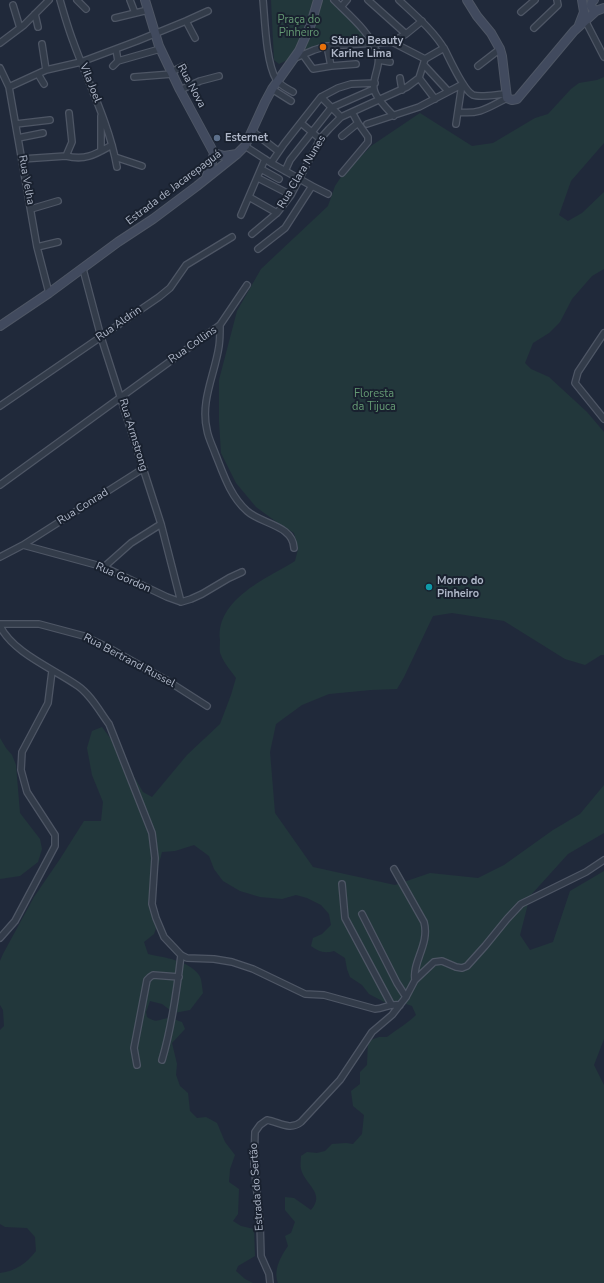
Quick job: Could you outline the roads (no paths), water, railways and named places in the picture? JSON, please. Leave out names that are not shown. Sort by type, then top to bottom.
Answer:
[{"type":"street","name":"Vila Joel","points":[[60,0],[72,41],[101,110],[117,167]]},
{"type":"street","points":[[77,0],[86,9]]},
{"type":"street","points":[[130,0],[135,13]]},
{"type":"street","name":"Rua Nova","points":[[146,0],[160,49],[214,153]]},
{"type":"street","points":[[264,0],[267,40],[272,69],[277,81],[293,92]]},
{"type":"street","name":"Estrada de Jacarepaguá","points":[[0,326],[83,269],[118,242],[153,219],[237,154],[245,146],[272,88],[299,51],[311,24],[318,0]]},
{"type":"street","points":[[334,0],[353,18],[372,42],[379,60],[374,89],[394,116]]},
{"type":"street","points":[[341,7],[347,0]]},
{"type":"street","points":[[368,0],[406,34]]},
{"type":"street","points":[[399,0],[422,21],[444,48],[462,84],[469,92],[473,95],[507,96],[512,100],[517,99],[577,28],[600,9],[602,5],[601,1],[599,0]]},
{"type":"street","points":[[467,0],[477,16],[491,33],[500,49],[507,96]]},
{"type":"street","points":[[521,12],[535,0]]},
{"type":"street","points":[[534,28],[558,5],[557,0]]},
{"type":"street","points":[[577,28],[583,16],[584,8],[582,0]]},
{"type":"street","points":[[594,0],[591,5],[592,9],[600,9]]},
{"type":"street","points":[[0,43],[20,28],[47,1]]},
{"type":"street","points":[[13,5],[20,28]]},
{"type":"street","points":[[115,18],[148,10]]},
{"type":"street","points":[[9,87],[46,70],[81,62],[186,22],[208,11]]},
{"type":"street","points":[[35,14],[38,27]]},
{"type":"street","points":[[585,20],[604,57]]},
{"type":"street","points":[[392,42],[406,34],[422,21]]},
{"type":"street","points":[[186,22],[195,38]]},
{"type":"street","points":[[293,59],[327,46],[372,42],[392,42],[425,59]]},
{"type":"street","points":[[42,44],[46,70]]},
{"type":"street","points":[[327,46],[331,66]]},
{"type":"street","points":[[425,59],[444,48]]},
{"type":"street","points":[[116,49],[118,61]]},
{"type":"street","points":[[113,66],[118,61],[160,49]]},
{"type":"street","points":[[478,66],[500,49]]},
{"type":"street","points":[[303,54],[312,68],[356,64]]},
{"type":"street","points":[[425,59],[419,78],[435,99]]},
{"type":"street","points":[[379,60],[390,62]]},
{"type":"street","points":[[424,65],[448,91]]},
{"type":"street","points":[[134,77],[172,73],[184,66]]},
{"type":"street","name":"Rua Velha","points":[[0,68],[9,87],[37,247],[49,293]]},
{"type":"street","points":[[272,69],[284,71]]},
{"type":"street","points":[[38,74],[44,84]]},
{"type":"street","points":[[180,90],[200,81],[219,76]]},
{"type":"street","points":[[400,78],[402,90]]},
{"type":"street","name":"Rua Clara Nunes","points":[[252,234],[277,213],[291,195],[320,139],[341,117],[402,90],[419,78]]},
{"type":"street","points":[[271,163],[278,151],[321,97],[338,88],[351,84],[375,82]]},
{"type":"street","points":[[367,124],[419,107],[462,84]]},
{"type":"street","points":[[456,124],[462,84]]},
{"type":"street","points":[[272,88],[291,101]]},
{"type":"street","points":[[285,171],[290,160],[331,108],[374,89]]},
{"type":"street","points":[[458,112],[472,114],[479,112],[507,96]]},
{"type":"street","points":[[321,97],[341,117]]},
{"type":"street","points":[[101,110],[101,151]]},
{"type":"street","points":[[342,173],[368,142],[368,137],[352,112]]},
{"type":"street","points":[[66,156],[72,142],[69,113]]},
{"type":"street","points":[[16,124],[50,120]]},
{"type":"street","points":[[300,122],[320,139]]},
{"type":"street","points":[[342,136],[358,123]]},
{"type":"street","points":[[252,131],[278,151]]},
{"type":"street","points":[[18,138],[43,133]]},
{"type":"street","points":[[22,159],[66,156],[73,158],[87,157],[93,156],[112,146]]},
{"type":"street","points":[[245,146],[299,180],[328,194]]},
{"type":"street","points":[[205,179],[211,166],[214,153],[224,156],[237,154]]},
{"type":"street","points":[[115,157],[142,166]]},
{"type":"street","points":[[241,216],[265,159]]},
{"type":"street","points":[[261,169],[279,178]]},
{"type":"street","points":[[258,178],[291,195]]},
{"type":"street","points":[[258,249],[285,228],[312,186]]},
{"type":"street","points":[[249,197],[277,213]]},
{"type":"street","points":[[31,209],[58,201]]},
{"type":"street","name":"Rua Aldrin","points":[[0,406],[170,288],[186,265],[232,237]]},
{"type":"street","points":[[37,247],[58,242]]},
{"type":"street","name":"Rua Armstrong","points":[[83,269],[101,337],[161,524],[181,602]]},
{"type":"street","points":[[220,325],[247,285]]},
{"type":"street","name":"Rua Collins","points":[[0,485],[220,325]]},
{"type":"street","name":"Rua Collins","points":[[220,325],[219,347],[207,396],[205,412],[207,432],[231,491],[238,502],[257,518],[277,526],[290,535],[294,543],[294,548]]},
{"type":"street","points":[[604,333],[578,372],[575,383],[604,419]]},
{"type":"street","name":"Rua Conrad","points":[[23,545],[144,468]]},
{"type":"street","points":[[104,567],[131,543],[161,524]]},
{"type":"street","points":[[0,557],[23,545]]},
{"type":"street","name":"Rua Gordon","points":[[23,545],[104,567],[167,597],[181,602]]},
{"type":"street","points":[[181,602],[202,594],[242,572]]},
{"type":"street","name":"Rua Bertrand Russel","points":[[0,625],[39,624],[84,636],[134,662],[188,693],[207,706]]},
{"type":"street","points":[[0,625],[6,637],[12,643],[85,692],[109,724],[152,833],[155,858],[152,904],[156,918],[164,937],[181,955],[187,958],[214,959],[232,962],[253,969],[306,994],[324,995],[375,1009],[391,1004],[400,1005]]},
{"type":"street","points":[[0,938],[15,922],[54,846],[55,835],[28,792],[21,770],[22,752],[48,703],[52,671]]},
{"type":"street","name":"Estrada do Sertão","points":[[270,1283],[269,1274],[261,1256],[260,1222],[254,1163],[255,1132],[260,1125],[267,1120],[291,1126],[297,1125],[301,1122],[340,1080],[372,1032],[392,1015],[406,997],[415,980],[434,962],[442,961],[462,968],[467,966],[486,946],[506,918],[521,904],[586,872],[604,860]]},
{"type":"street","points":[[394,869],[426,927],[424,942],[414,973],[415,980]]},
{"type":"street","points":[[342,884],[345,918],[391,1004]]},
{"type":"street","points":[[362,914],[397,983],[406,997]]},
{"type":"street","points":[[162,1060],[179,977],[181,955]]},
{"type":"street","points":[[137,1065],[134,1048],[148,980],[154,975],[179,977]]},
{"type":"place","name":"Studio Beauty Karine Lima","points":[[323,47]]},
{"type":"place","name":"Esternet","points":[[217,138]]},
{"type":"place","name":"Morro do Pinheiro","points":[[429,587]]},
{"type":"park label","name":"Praça do Pinheiro","points":[[299,26]]},
{"type":"park label","name":"Floresta da Tijuca","points":[[374,400]]}]
